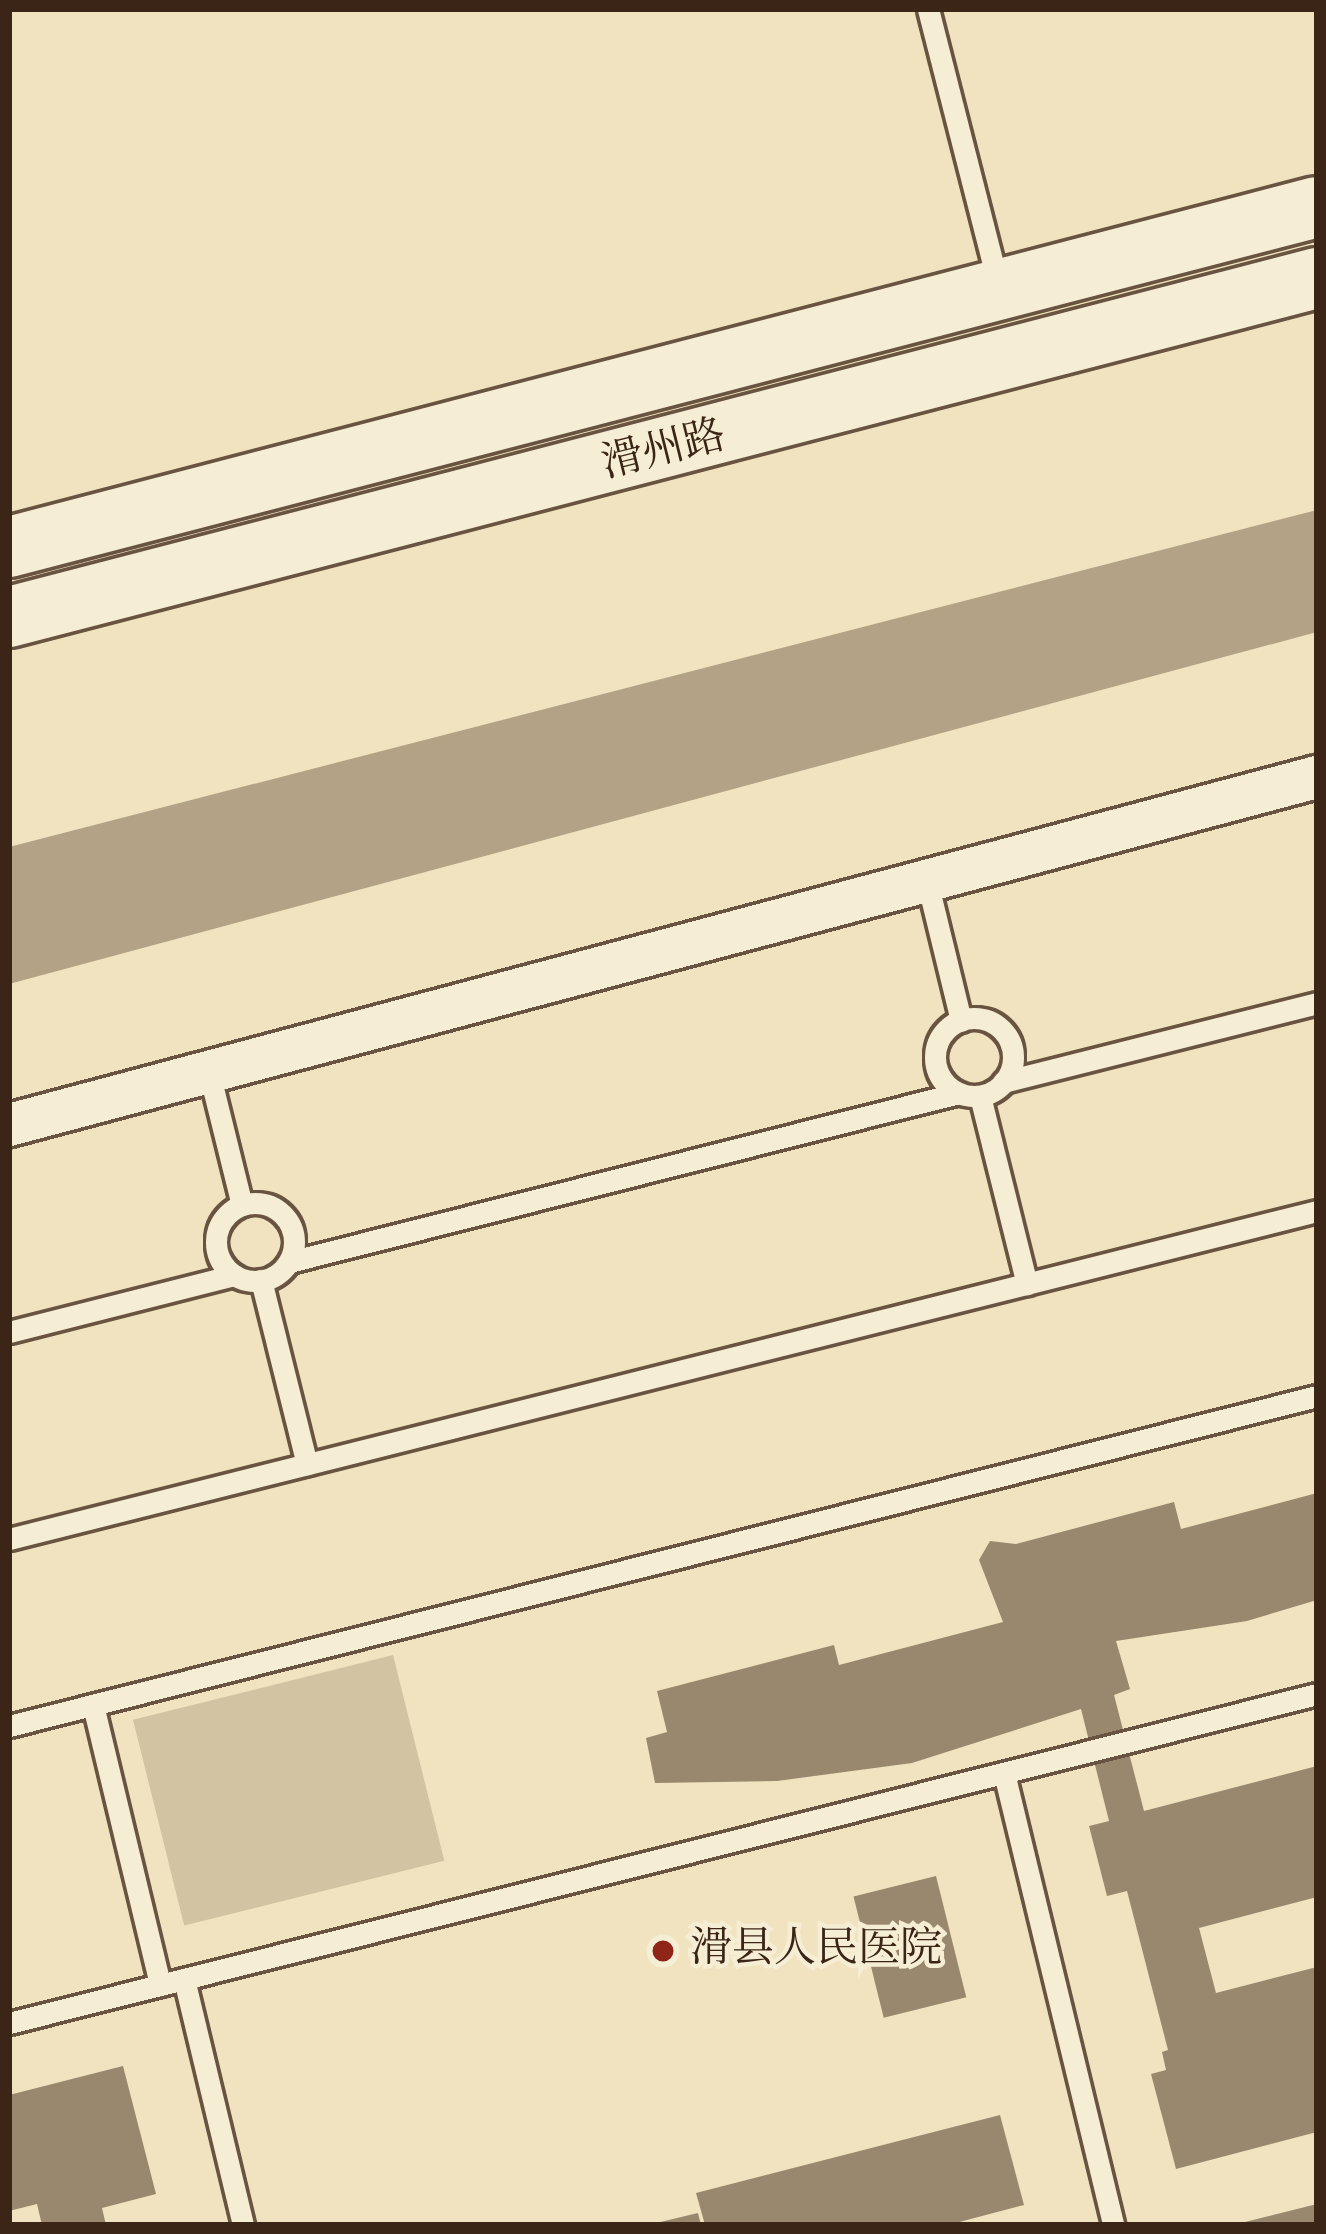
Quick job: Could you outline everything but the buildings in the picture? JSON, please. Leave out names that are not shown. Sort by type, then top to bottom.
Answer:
[{"type":"main road","name":"滑州路","points":[[9,547],[1317,207]]},
{"type":"main road","name":"滑州路","points":[[9,617],[1317,278]]},
{"type":"street","points":[[9,1125],[1317,777]]},
{"type":"lane","points":[[928,9],[1000,292]]},
{"type":"lane","points":[[927,881],[962,1021]]},
{"type":"lane","points":[[9,1332],[234,1275],[261,1280],[289,1262],[970,1095],[1003,1082],[1317,1004]]},
{"type":"lane","points":[[1003,1082],[1013,1063],[1006,1035],[984,1019],[962,1021],[935,1049],[941,1080],[970,1095],[1027,1284]]},
{"type":"lane","points":[[209,1072],[242,1205]]},
{"type":"lane","points":[[234,1275],[216,1250],[216,1234],[242,1205],[265,1204],[287,1220],[289,1262]]},
{"type":"lane","points":[[9,1539],[1317,1211]]},
{"type":"lane","points":[[261,1280],[307,1464]]},
{"type":"lane","points":[[9,1726],[1317,1396]]},
{"type":"lane","points":[[9,2023],[1317,1694]]},
{"type":"lane","points":[[93,1705],[160,1985]]},
{"type":"lane","points":[[1004,1773],[1113,2225]]},
{"type":"lane","points":[[184,1979],[243,2225]]},
{"type":"shaded area","points":[[1317,510],[1317,632],[9,984],[9,847]]},
{"type":"shaded area","points":[[393,1655],[444,1861],[184,1926],[133,1720]]},
{"type":"place","name":"滑县人民医院","points":[[663,1951]]}]
